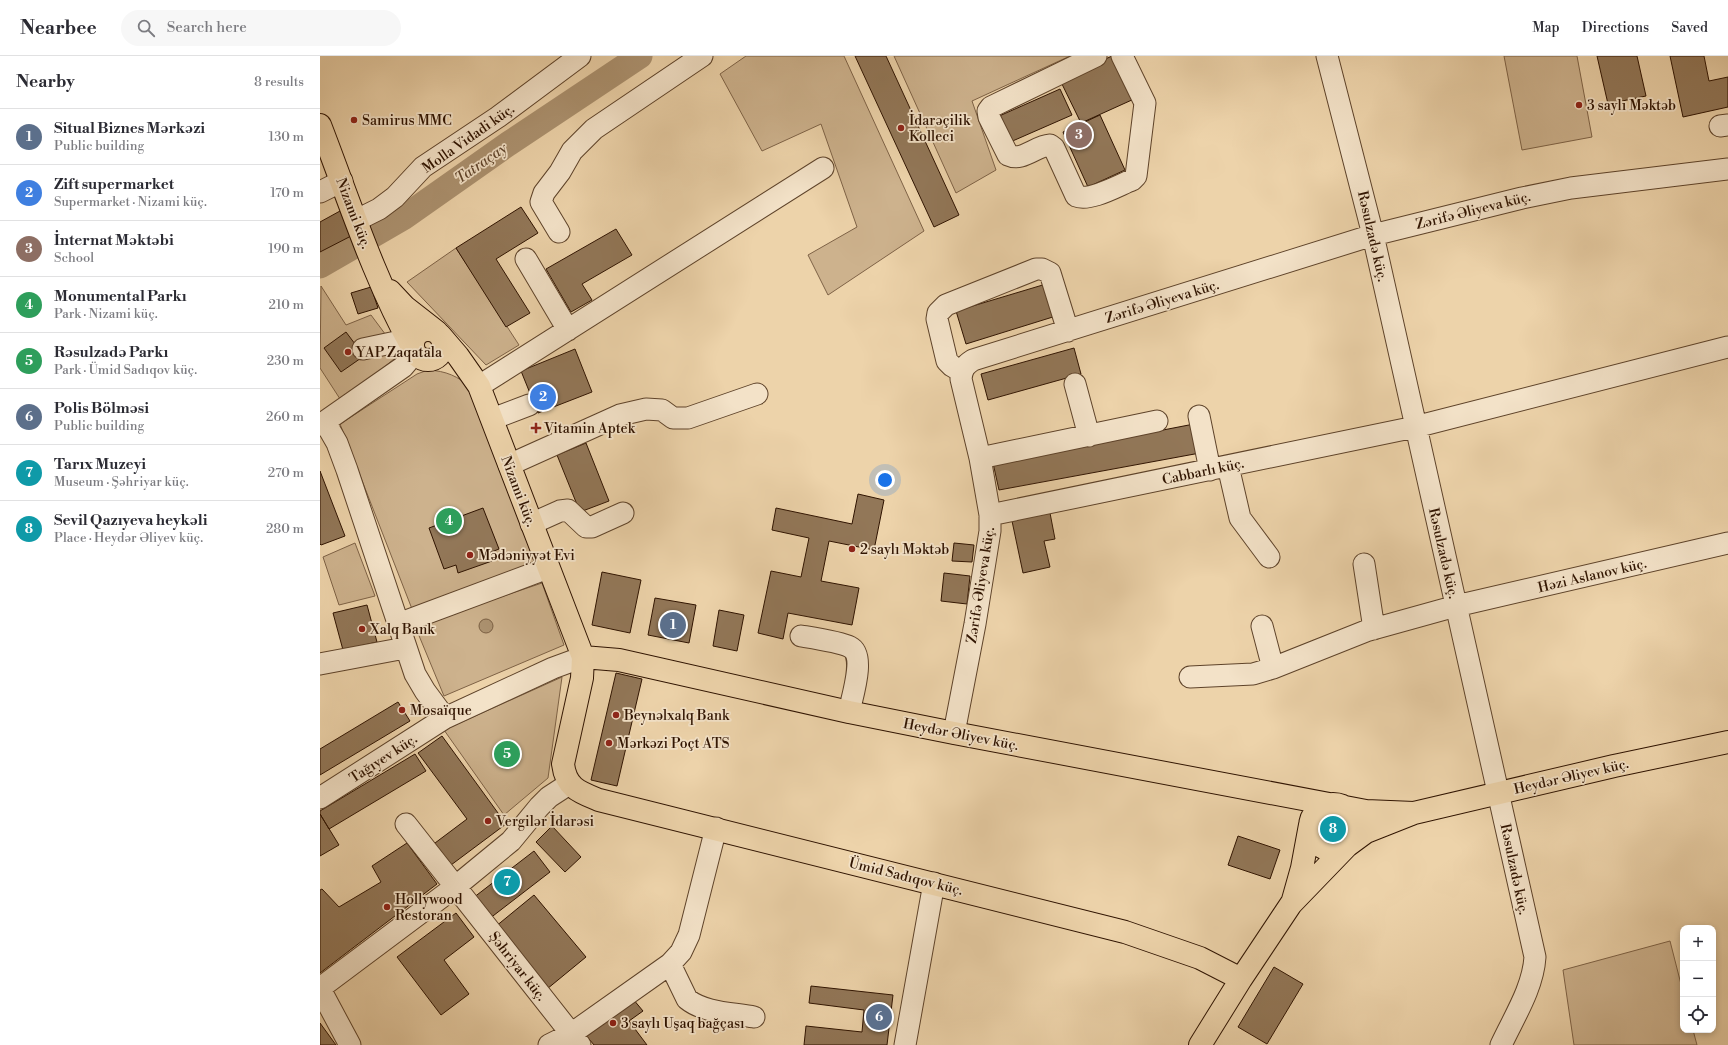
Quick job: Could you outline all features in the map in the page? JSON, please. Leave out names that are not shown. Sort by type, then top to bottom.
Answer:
[{"type":"main road","name":"Nizami küç.","points":[[320,125],[397,319],[422,354]]},
{"type":"main road","name":"Nizami küç.","points":[[380,279],[405,307],[438,334],[474,379],[492,419],[583,657]]},
{"type":"main road","points":[[422,354],[439,356],[443,348],[438,334]]},
{"type":"main road","points":[[422,354],[454,364],[474,379]]},
{"type":"main road","points":[[569,784],[564,775],[563,764],[582,678],[583,657]]},
{"type":"main road","name":"Heydər Əliyev küç.","points":[[583,657],[619,660],[954,734],[1340,806]]},
{"type":"main road","name":"Heydər Əliyev küç.","points":[[1414,813],[1499,792],[1728,742]]},
{"type":"main road","name":"Ümid Sadıqov küç.","points":[[569,784],[581,793],[599,800],[716,828],[1125,932],[1200,958],[1241,979]]},
{"type":"main road","points":[[1291,904],[1302,868],[1311,819],[1319,809],[1332,804],[1378,812],[1414,813]]},
{"type":"main road","points":[[1200,1045],[1241,979],[1291,904],[1355,836],[1356,823],[1350,811],[1340,806]]},
{"type":"main road","points":[[1310,825],[1313,838],[1322,847],[1334,850],[1347,846],[1373,829],[1414,813]]},
{"type":"street","name":"Molla Vidadi küç.","points":[[357,220],[379,209],[395,197],[423,167],[498,118],[580,56]]},
{"type":"street","points":[[559,232],[541,202],[544,193],[560,172],[572,151],[594,129],[702,56]]},
{"type":"street","points":[[1096,56],[991,108],[988,112],[1008,155],[1015,158],[1020,157],[1050,145],[1054,148],[1076,196],[1082,198],[1090,197],[1132,180],[1136,176],[1146,103],[1122,56]]},
{"type":"street","name":"Rəsulzadə küç.","points":[[1327,56],[1373,235],[1415,428],[1499,792],[1535,957],[1534,971],[1531,982],[1501,1045]]},
{"type":"street","points":[[474,379],[568,330],[823,168]]},
{"type":"street","name":"Zərifə Əliyeva küç.","points":[[954,734],[975,624],[990,531],[990,515],[980,458],[961,379],[965,365],[973,360],[1373,235],[1522,198],[1571,188],[1728,169]]},
{"type":"street","points":[[320,192],[342,181]]},
{"type":"street","points":[[526,259],[568,330]]},
{"type":"street","points":[[962,372],[947,361],[937,319],[938,313],[946,305],[1029,272],[1042,269],[1050,273],[1068,331]]},
{"type":"street","points":[[363,349],[396,342],[422,354]]},
{"type":"street","name":"Cabbarlı küç.","points":[[990,515],[1415,428],[1728,347]]},
{"type":"street","points":[[422,354],[409,360],[403,367],[323,424],[337,443],[347,470],[405,648],[415,674],[425,691],[445,718]]},
{"type":"street","points":[[1075,384],[1089,436]]},
{"type":"street","points":[[509,465],[620,415],[646,409],[662,410],[673,418],[688,418],[758,394]]},
{"type":"street","points":[[492,419],[529,404]]},
{"type":"street","points":[[1199,416],[1240,518],[1268,557]]},
{"type":"street","points":[[980,458],[1157,421]]},
{"type":"street","points":[[531,524],[560,511],[568,510],[586,527],[592,527],[623,513]]},
{"type":"street","name":"Həzi Aslanov küç.","points":[[1190,677],[1253,674],[1274,668],[1374,629],[1456,606],[1728,543]]},
{"type":"street","points":[[1364,564],[1374,629]]},
{"type":"street","points":[[398,624],[548,568]]},
{"type":"street","points":[[1262,626],[1274,668]]},
{"type":"street","points":[[801,636],[850,647],[857,654],[858,662],[849,712]]},
{"type":"street","points":[[320,664],[405,648]]},
{"type":"street","name":"Tağıyev küç.","points":[[320,798],[445,718],[546,672],[583,657]]},
{"type":"street","points":[[350,1045],[320,989],[455,888],[511,841],[549,797],[569,784]]},
{"type":"street","name":"Şəhriyar küç.","points":[[406,824],[455,888],[576,1039]]},
{"type":"street","points":[[549,1045],[576,1039],[670,964],[681,952],[689,935],[716,828]]},
{"type":"street","points":[[905,1045],[934,883]]},
{"type":"street","points":[[670,964],[687,999],[691,1003],[703,1008],[754,1017]]},
{"type":"shaded area","points":[[746,56],[844,56],[924,231],[828,295],[808,255],[857,227],[821,124],[762,151],[720,74]]},
{"type":"shaded area","points":[[894,56],[1070,56],[972,101],[996,170],[956,193]]},
{"type":"shaded area","points":[[1504,56],[1577,56],[1592,137],[1522,150]]},
{"type":"shaded area","points":[[456,248],[519,345],[486,365],[407,282]]},
{"type":"shaded area","points":[[321,286],[346,325],[371,315],[400,354],[342,402],[320,368]]},
{"type":"shaded area","points":[[428,370],[451,375],[461,380],[471,388],[537,563],[412,609],[340,424],[417,374]]},
{"type":"shaded area","points":[[355,543],[375,596],[339,605],[323,557]]},
{"type":"shaded area","points":[[542,583],[564,645],[444,696],[415,626]]},
{"type":"shaded area","points":[[483,619],[489,619],[493,623],[493,629],[489,633],[483,633],[479,629],[479,623]]},
{"type":"shaded area","points":[[562,677],[548,778],[504,815],[444,730]]},
{"type":"shaded area","points":[[1329,817],[1337,817],[1344,824],[1344,832],[1337,839],[1329,839],[1322,832],[1322,824]]},
{"type":"shaded area","points":[[1670,941],[1680,980],[1680,1033],[1694,1033],[1697,1045],[1574,1045],[1563,970]]},
{"type":"building","points":[[855,56],[886,56],[959,215],[934,227]]},
{"type":"building","points":[[1112,56],[1134,99],[1081,123],[1060,80]]},
{"type":"building","points":[[1597,56],[1637,56],[1646,96],[1608,104]]},
{"type":"building","points":[[1670,56],[1704,56],[1709,81],[1728,77],[1728,107],[1683,117]]},
{"type":"building","points":[[1060,89],[1072,115],[1008,143],[997,117]]},
{"type":"building","points":[[1100,115],[1125,170],[1088,187],[1063,132]]},
{"type":"building","points":[[521,207],[538,233],[496,259],[530,313],[506,327],[456,248]]},
{"type":"building","points":[[340,211],[353,235],[320,252],[320,222]]},
{"type":"building","points":[[616,229],[632,255],[582,284],[592,300],[571,312],[546,269]]},
{"type":"building","points":[[1046,284],[1056,316],[966,344],[956,311]]},
{"type":"building","points":[[371,287],[378,308],[358,314],[351,293]]},
{"type":"building","points":[[346,332],[364,356],[341,372],[324,348]]},
{"type":"building","points":[[1074,348],[1081,374],[988,400],[981,374]]},
{"type":"building","points":[[575,349],[592,392],[538,413],[521,371]]},
{"type":"building","points":[[1194,424],[1200,453],[999,490],[993,463]]},
{"type":"building","points":[[586,443],[609,501],[580,512],[557,455]]},
{"type":"building","points":[[320,471],[345,536],[321,545],[320,544]]},
{"type":"building","points":[[858,494],[884,500],[874,550],[829,541],[821,581],[859,588],[852,625],[788,613],[783,639],[758,633],[771,571],[801,577],[809,538],[772,530],[776,508],[852,524]]},
{"type":"building","points":[[483,508],[499,549],[489,553],[492,561],[458,573],[456,565],[444,569],[429,528]]},
{"type":"building","points":[[1050,513],[1055,539],[1044,541],[1050,567],[1023,573],[1012,521]]},
{"type":"building","points":[[954,543],[974,545],[972,562],[952,561]]},
{"type":"building","points":[[602,572],[641,580],[630,633],[592,625]]},
{"type":"building","points":[[944,573],[970,576],[967,604],[941,601]]},
{"type":"building","points":[[655,598],[696,605],[689,643],[648,635]]},
{"type":"building","points":[[367,605],[377,642],[343,650],[333,613]]},
{"type":"building","points":[[719,610],[744,615],[737,651],[713,646]]},
{"type":"building","points":[[616,673],[642,679],[617,786],[591,780]]},
{"type":"building","points":[[398,702],[410,721],[320,775],[320,749]]},
{"type":"building","points":[[442,736],[506,824],[447,868],[431,846],[467,819],[418,753]]},
{"type":"building","points":[[415,754],[426,771],[329,829],[320,814],[320,811]]},
{"type":"building","points":[[320,814],[339,845],[320,856]]},
{"type":"building","points":[[552,826],[581,857],[565,872],[536,842]]},
{"type":"building","points":[[1238,836],[1280,850],[1270,879],[1228,865]]},
{"type":"building","points":[[407,843],[437,884],[320,973],[320,890],[322,889],[339,907],[381,882],[372,866]]},
{"type":"building","points":[[534,851],[550,872],[489,919],[473,898]]},
{"type":"building","points":[[534,895],[586,957],[547,989],[495,927]]},
{"type":"building","points":[[456,913],[474,937],[444,960],[469,994],[441,1015],[397,957]]},
{"type":"building","points":[[1274,967],[1303,984],[1267,1044],[1238,1027]]},
{"type":"building","points":[[811,986],[893,995],[887,1045],[804,1045],[806,1026],[862,1032],[864,1010],[809,1003]]},
{"type":"building","points":[[633,999],[643,1011],[629,1021],[647,1045],[594,1045],[584,1033]]},
{"type":"building","points":[[320,1023],[336,1045],[320,1045]]},
{"type":"waterway","name":"Tatraçay","points":[[320,266],[403,218],[508,144],[640,56]]},
{"type":"place","name":"3 saylı Məktəb","points":[[1579,105]]},
{"type":"place","name":"Samirus MMC","points":[[354,120]]},
{"type":"place","name":"İdarəçilik Kolleci","points":[[901,128]]},
{"type":"place","name":"İnternat Məktəbi","points":[[1079,135]]},
{"type":"place","name":"YAP Zaqatala","points":[[348,352]]},
{"type":"place","name":"Zift supermarket","points":[[543,397]]},
{"type":"place","name":"Vitamin Aptek","points":[[536,428]]},
{"type":"place","name":"Monumental Parkı","points":[[449,521]]},
{"type":"place","name":"2 saylı Məktəb","points":[[852,549]]},
{"type":"place","name":"Mədəniyyət Evi","points":[[470,555]]},
{"type":"place","name":"Situal Biznes Mərkəzi","points":[[673,625]]},
{"type":"place","name":"Xalq Bank","points":[[362,629]]},
{"type":"place","name":"Mosaïque","points":[[402,710]]},
{"type":"place","name":"Beynəlxalq Bank","points":[[616,715]]},
{"type":"place","name":"Mərkəzi Poçt ATS","points":[[609,743]]},
{"type":"place","name":"Rəsulzadə Parkı","points":[[507,754]]},
{"type":"place","name":"Vergilər İdarəsi","points":[[488,821]]},
{"type":"place","name":"Sevil Qazıyeva heykəli","points":[[1333,829]]},
{"type":"place","name":"Tarıx Muzeyi","points":[[507,882]]},
{"type":"place","name":"Hollywood Restoran","points":[[387,907]]},
{"type":"place","name":"Polis Bölməsi","points":[[879,1017]]},
{"type":"place","name":"3 saylı Uşaq bağçası","points":[[613,1023]]}]
